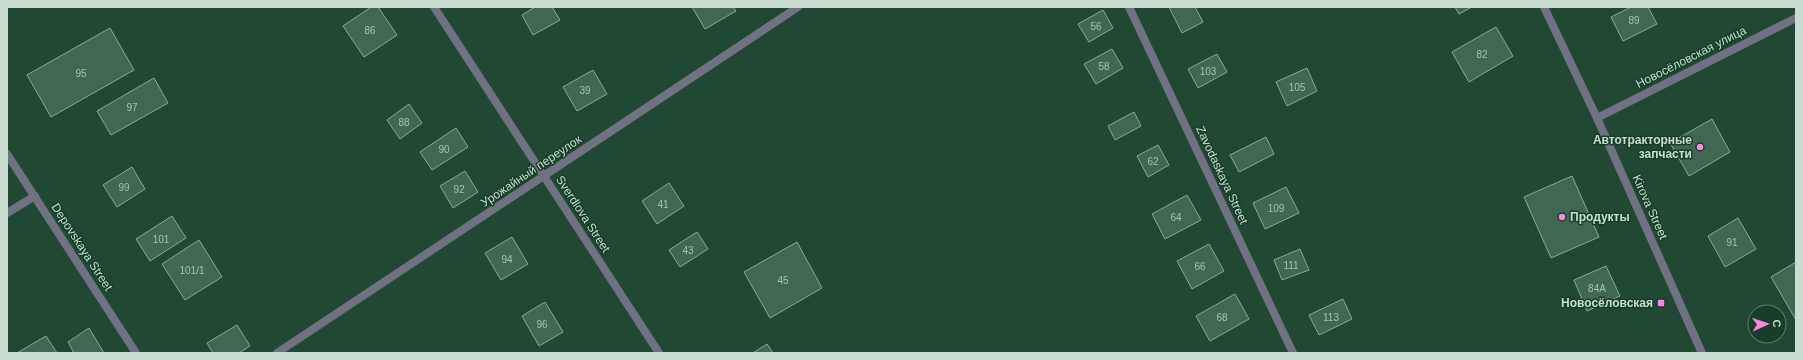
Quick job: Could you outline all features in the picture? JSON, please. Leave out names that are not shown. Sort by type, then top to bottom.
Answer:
[{"type":"street","name":"Sverdlova Street","points":[[434,7],[659,353]]},
{"type":"street","name":"Урожайный переулок","points":[[277,353],[545,177],[798,7]]},
{"type":"street","name":"Zavodaskaya Street","points":[[1129,7],[1293,353]]},
{"type":"street","name":"Kirova Street","points":[[1544,7],[1597,118],[1702,353]]},
{"type":"street","name":"Новосёловская улица","points":[[1597,118],[1796,18]]},
{"type":"street","name":"Depovskaya Street","points":[[7,154],[136,353]]},
{"type":"street","points":[[7,213],[35,196]]},
{"type":"building","points":[[371,7],[378,7],[397,35],[364,57],[343,26]]},
{"type":"building","points":[[535,7],[552,7],[560,20],[533,35],[522,15]]},
{"type":"building","points":[[692,7],[733,7],[736,11],[705,29]]},
{"type":"building","points":[[1169,7],[1195,7],[1203,22],[1182,33]]},
{"type":"building","points":[[1455,7],[1472,7],[1459,14]]},
{"type":"building","points":[[1631,7],[1648,7],[1657,24],[1623,41],[1611,17]]},
{"type":"building","points":[[1103,10],[1113,28],[1089,42],[1078,24]]},
{"type":"building","points":[[1496,27],[1513,56],[1469,82],[1452,52]]},
{"type":"building","points":[[110,28],[134,70],[51,117],[27,75]]},
{"type":"building","points":[[1112,49],[1123,68],[1096,84],[1084,64]]},
{"type":"building","points":[[1217,54],[1227,72],[1198,88],[1188,69]]},
{"type":"building","points":[[1307,68],[1317,91],[1287,106],[1276,82]]},
{"type":"building","points":[[593,70],[607,94],[577,111],[563,87]]},
{"type":"building","points":[[154,78],[168,103],[111,135],[97,111]]},
{"type":"building","points":[[409,104],[422,123],[400,139],[387,120]]},
{"type":"building","points":[[1134,112],[1141,126],[1115,140],[1108,126]]},
{"type":"building","name":"Автотракторные запчасти","points":[[1712,119],[1730,152],[1689,176],[1670,143]]},
{"type":"building","points":[[456,128],[468,147],[432,170],[420,152]]},
{"type":"building","points":[[1266,137],[1274,154],[1239,172],[1230,155]]},
{"type":"building","points":[[1158,145],[1169,165],[1148,177],[1137,156]]},
{"type":"building","points":[[132,167],[145,189],[117,207],[103,185]]},
{"type":"building","points":[[465,171],[478,192],[453,208],[440,186]]},
{"type":"building","name":"Продукты","points":[[1572,176],[1599,237],[1551,258],[1524,197]]},
{"type":"building","points":[[669,183],[684,206],[657,224],[642,201]]},
{"type":"building","points":[[1286,187],[1299,213],[1265,229],[1253,203]]},
{"type":"building","points":[[1187,195],[1201,220],[1165,239],[1152,214]]},
{"type":"building","points":[[172,216],[186,238],[150,261],[136,239]]},
{"type":"building","points":[[1738,218],[1756,249],[1725,267],[1708,236]]},
{"type":"building","points":[[697,232],[708,249],[680,267],[669,250]]},
{"type":"building","points":[[512,237],[528,264],[501,280],[485,253]]},
{"type":"building","points":[[199,240],[222,277],[185,300],[162,264]]},
{"type":"building","points":[[797,242],[822,288],[770,318],[744,272]]},
{"type":"building","points":[[1209,244],[1224,271],[1192,289],[1177,261]]},
{"type":"building","points":[[1300,249],[1309,270],[1282,280],[1274,260]]},
{"type":"building","points":[[1796,262],[1796,320],[1787,304],[1771,277]]},
{"type":"building","points":[[1606,266],[1620,296],[1587,311],[1574,280]]},
{"type":"building","points":[[1235,294],[1249,319],[1210,341],[1196,316]]},
{"type":"building","points":[[1343,299],[1352,319],[1319,335],[1309,315]]},
{"type":"building","points":[[545,302],[563,332],[539,346],[522,316]]},
{"type":"building","points":[[237,325],[250,346],[239,353],[213,353],[207,343]]},
{"type":"building","points":[[89,328],[104,353],[74,353],[68,342]]},
{"type":"building","points":[[46,336],[57,353],[17,353]]},
{"type":"building","points":[[767,344],[773,353],[753,353]]},
{"type":"place","name":"Автотракторные запчасти","points":[[1700,147]]},
{"type":"place","name":"Продукты","points":[[1562,217]]},
{"type":"place","name":"Новосёловская","points":[[1661,303]]}]
